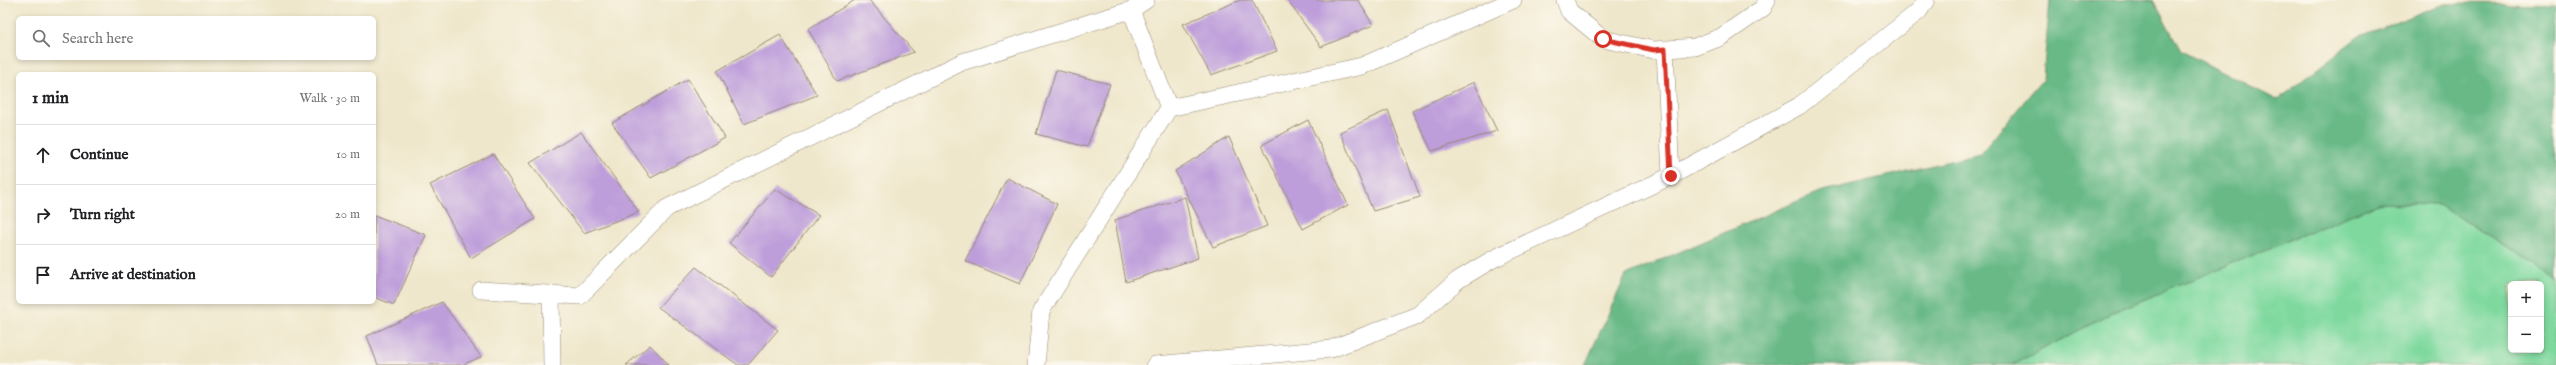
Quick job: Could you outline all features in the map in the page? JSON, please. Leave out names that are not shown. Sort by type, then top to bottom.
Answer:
[{"type":"lane","points":[[481,290],[580,296],[667,208],[962,62],[1131,10],[1146,0]]},
{"type":"lane","points":[[1036,365],[1041,311],[1169,108],[1362,66],[1513,0]]},
{"type":"lane","points":[[1565,0],[1569,10],[1603,39],[1654,50],[1695,47],[1721,37],[1763,8],[1767,0]]},
{"type":"lane","points":[[1155,365],[1331,349],[1418,315],[1458,280],[1493,259],[1671,176],[1799,106],[1919,11],[1926,0]]},
{"type":"lane","points":[[1131,10],[1169,108]]},
{"type":"lane","points":[[1665,49],[1671,176]]},
{"type":"lane","points":[[551,294],[552,365]]},
{"type":"green space","points":[[2050,0],[2154,0],[2181,51],[2277,100],[2358,37],[2446,3],[2556,4],[2556,283],[2536,265],[2439,205],[2380,203],[2118,310],[2012,365],[1585,365],[1626,275],[1819,192],[1980,154],[2043,79]]},
{"type":"green space","points":[[2380,203],[2439,205],[2536,265],[2556,283],[2556,365],[2012,365],[2118,310]]},
{"type":"building","points":[[855,0],[869,0],[914,52],[837,81],[808,29]]},
{"type":"building","points":[[1240,0],[1252,0],[1277,51],[1211,75],[1183,24]]},
{"type":"building","points":[[1287,0],[1358,0],[1373,25],[1321,47]]},
{"type":"building","points":[[780,35],[817,95],[744,124],[717,71]]},
{"type":"building","points":[[1056,70],[1110,84],[1087,147],[1036,134]]},
{"type":"building","points":[[688,79],[725,138],[651,178],[612,123]]},
{"type":"building","points":[[1474,82],[1497,131],[1432,151],[1412,111]]},
{"type":"building","points":[[1388,110],[1420,197],[1373,211],[1340,132]]},
{"type":"building","points":[[1308,120],[1348,205],[1303,229],[1262,145]]},
{"type":"building","points":[[581,132],[639,212],[584,233],[530,163]]},
{"type":"building","points":[[1229,137],[1267,226],[1213,247],[1175,171]]},
{"type":"building","points":[[493,154],[535,219],[471,258],[430,185]]},
{"type":"building","points":[[1007,178],[1057,204],[1020,284],[965,261]]},
{"type":"building","points":[[775,189],[819,215],[771,277],[729,243]]},
{"type":"building","points":[[1185,197],[1198,258],[1126,282],[1115,220]]},
{"type":"building","points":[[376,216],[426,235],[394,305],[376,298]]},
{"type":"building","points":[[696,267],[778,330],[748,365],[738,365],[658,307]]},
{"type":"building","points":[[442,302],[481,357],[462,365],[378,365],[367,336]]},
{"type":"building","points":[[650,345],[669,365],[626,365]]},
{"type":"route","points":[[1603,39],[1627,42],[1654,50],[1665,49],[1671,176]]}]
